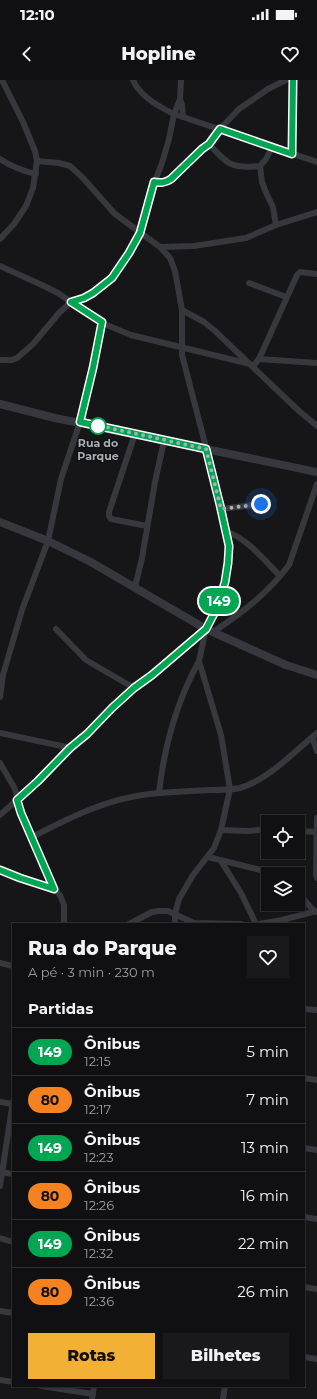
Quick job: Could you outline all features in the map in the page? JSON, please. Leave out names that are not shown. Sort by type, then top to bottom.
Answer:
[{"type":"street","points":[[0,239],[14,224],[32,195],[37,161],[35,151],[23,122],[2,80]]},
{"type":"street","points":[[133,80],[141,92],[162,109],[317,162]]},
{"type":"street","points":[[0,360],[12,360],[17,358],[33,344],[71,302],[84,298],[93,293],[112,278],[129,253],[140,233],[154,182],[167,145],[174,114],[180,99],[181,80]]},
{"type":"street","points":[[154,182],[166,182],[209,144],[220,129],[239,109],[268,89],[286,80]]},
{"type":"street","points":[[292,154],[293,80]]},
{"type":"street","points":[[180,99],[183,117]]},
{"type":"street","points":[[209,144],[225,161],[241,167],[260,166],[266,159],[272,147]]},
{"type":"street","points":[[0,159],[9,166],[36,174]]},
{"type":"street","points":[[37,161],[70,166],[83,178],[115,214],[160,247],[170,258],[175,271],[182,310],[181,348],[229,546],[225,582],[199,661],[191,675],[174,720],[161,773],[159,793]]},
{"type":"street","points":[[260,166],[262,182],[273,207],[276,225]]},
{"type":"street","points":[[160,247],[194,246],[228,242],[246,238],[276,225],[317,212]]},
{"type":"street","points":[[0,266],[44,286],[102,322],[131,335],[252,365]]},
{"type":"street","points":[[252,365],[259,359],[297,275],[300,272],[317,274]]},
{"type":"street","points":[[249,283],[286,298]]},
{"type":"street","points":[[182,310],[204,322],[214,330],[299,411],[317,426]]},
{"type":"street","points":[[0,697],[3,675],[22,610],[48,541],[62,479],[80,422],[102,322]]},
{"type":"street","points":[[259,359],[317,363]]},
{"type":"street","points":[[0,404],[55,418],[317,472]]},
{"type":"street","points":[[135,434],[109,512],[109,516],[111,519],[147,526]]},
{"type":"street","points":[[135,587],[142,558],[155,482],[164,441]]},
{"type":"street","points":[[0,815],[38,781],[70,748],[87,734],[134,688],[210,631],[236,617],[257,600],[280,576],[289,565],[317,484]]},
{"type":"street","points":[[221,509],[261,504]]},
{"type":"street","points":[[0,522],[48,541],[135,587],[210,631],[286,665],[317,675]]},
{"type":"street","points":[[226,531],[238,536],[248,543],[280,576]]},
{"type":"street","points":[[56,629],[86,660],[134,688]]},
{"type":"street","points":[[175,923],[174,914],[179,899],[193,875],[214,848],[221,830],[230,789],[221,735],[199,661]]},
{"type":"street","points":[[0,733],[70,748]]},
{"type":"street","points":[[32,837],[98,805],[120,799],[159,793],[240,788],[273,770],[314,735],[317,751]]},
{"type":"street","points":[[0,763],[15,789],[21,813],[54,889],[60,895],[64,904],[64,923]]},
{"type":"street","points":[[317,818],[317,878]]},
{"type":"street","points":[[221,830],[248,831],[261,830]]},
{"type":"street","points":[[305,831],[316,832]]},
{"type":"street","points":[[208,857],[261,870]]},
{"type":"street","points":[[221,861],[241,893],[256,923]]},
{"type":"street","points":[[0,870],[54,889]]},
{"type":"street","points":[[305,900],[316,912]]},
{"type":"street","points":[[131,923],[152,912],[168,911],[194,923]]},
{"type":"street","points":[[262,923],[316,912]]},
{"type":"street","points":[[0,963],[12,966]]},
{"type":"street","points":[[305,1009],[317,1010]]},
{"type":"street","points":[[305,1078],[317,1080]]},
{"type":"street","points":[[0,1102],[12,1103]]},
{"type":"street","points":[[0,1186],[12,1109]]},
{"type":"street","points":[[305,1148],[317,1150]]},
{"type":"street","points":[[1,1172],[12,1174]]},
{"type":"street","points":[[305,1217],[317,1219]]},
{"type":"street","points":[[1,1240],[12,1242]]},
{"type":"street","points":[[305,1287],[317,1289]]},
{"type":"street","points":[[0,1311],[12,1313]]},
{"type":"street","points":[[305,1357],[317,1359]]},
{"type":"street","points":[[0,1380],[12,1382]]},
{"type":"street","points":[[46,1387],[93,1396]]},
{"type":"street","points":[[223,1399],[225,1387]]},
{"type":"bus line","name":"149","points":[[0,870],[54,889],[21,813],[17,800],[134,688],[152,675],[206,629],[217,608],[225,582],[228,563],[229,546],[206,449],[80,422],[102,322],[71,302],[84,298],[93,293],[112,278],[129,253],[140,233],[154,182],[166,182],[171,179],[209,144],[220,129],[292,154],[293,80]]},
{"type":"place","name":"Rua do Parque","points":[[98,426]]},
{"type":"route","points":[[98,426],[96,425],[206,449],[221,509],[261,504]]}]
